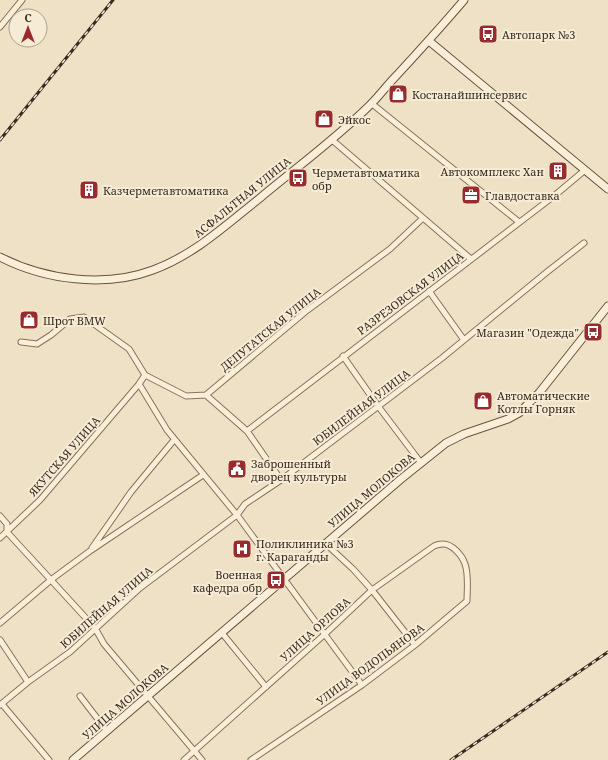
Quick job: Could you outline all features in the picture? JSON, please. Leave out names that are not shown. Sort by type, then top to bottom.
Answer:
[{"type":"main road","name":"АСФАЛЬТНАЯ УЛИЦА","points":[[0,257],[28,269],[64,278],[106,279],[140,274],[177,260],[207,241],[331,139],[371,103],[429,41],[464,0]]},
{"type":"main road","points":[[429,41],[608,189]]},
{"type":"main road","name":"УЛИЦА МОЛОКОВА","points":[[73,760],[420,463],[446,443],[480,428],[496,424],[519,413],[538,393],[608,306]]},
{"type":"street","points":[[0,27],[22,0]]},
{"type":"street","points":[[371,103],[519,222]]},
{"type":"street","points":[[331,139],[471,259]]},
{"type":"street","name":"РАЗРЕЗОВСКАЯ УЛИЦА","points":[[247,431],[343,356],[554,196],[585,170]]},
{"type":"street","name":"ДЕПУТАТСКАЯ УЛИЦА","points":[[206,395],[306,312],[390,249],[423,218]]},
{"type":"street","name":"ЮБИЛЕЙНАЯ УЛИЦА","points":[[1,704],[28,682],[70,652],[140,588],[236,515],[245,504],[281,480],[442,358],[584,243]]},
{"type":"street","points":[[429,291],[464,340]]},
{"type":"street","points":[[21,342],[37,344],[51,335],[70,319],[84,317],[129,349],[146,375],[186,396],[206,395],[247,431],[281,480]]},
{"type":"street","points":[[343,356],[420,463]]},
{"type":"street","name":"ЯКУТСКАЯ УЛИЦА","points":[[0,538],[40,500],[146,375]]},
{"type":"street","points":[[139,384],[174,440],[236,515],[362,685]]},
{"type":"street","points":[[90,551],[131,492],[174,440]]},
{"type":"street","points":[[0,624],[52,579],[90,551],[203,475]]},
{"type":"street","points":[[0,516],[7,524],[7,532],[52,579],[95,628],[104,644],[202,760]]},
{"type":"street","points":[[325,543],[353,569],[372,590],[415,645]]},
{"type":"street","name":"УЛИЦА ОРЛОВА","points":[[184,760],[372,590],[434,546],[443,544],[452,547],[458,552],[465,564]]},
{"type":"street","name":"УЛИЦА ВОДОПЬЯНОВА","points":[[251,760],[362,685],[415,645],[467,601],[465,564]]},
{"type":"street","points":[[222,633],[266,687]]},
{"type":"street","points":[[0,640],[28,682]]},
{"type":"street","points":[[80,696],[107,731]]},
{"type":"street","points":[[1,704],[49,760]]},
{"type":"railway","points":[[0,140],[113,0]]},
{"type":"railway","points":[[451,760],[608,652]]},
{"type":"place","name":"Автопарк №3","points":[[488,34]]},
{"type":"place","name":"Костанайшинсервис","points":[[398,94]]},
{"type":"place","name":"Эйкос","points":[[324,119]]},
{"type":"place","name":"Автокомплекс Хан","points":[[558,171]]},
{"type":"place","name":"Черметавтоматика обр","points":[[298,178]]},
{"type":"place","name":"Казчерметавтоматика","points":[[89,190]]},
{"type":"place","name":"Главдоставка","points":[[471,195]]},
{"type":"place","name":"Шрот BMW","points":[[29,320]]},
{"type":"place","name":"Магазин \"Одежда\"","points":[[593,332]]},
{"type":"place","name":"Автоматические Котлы Горняк","points":[[483,401]]},
{"type":"place","name":"Заброшенный дворец культуры","points":[[237,469]]},
{"type":"place","name":"Поликлиника №3 г. Караганды","points":[[242,549]]},
{"type":"place","name":"Военная кафедра обр","points":[[276,580]]}]
